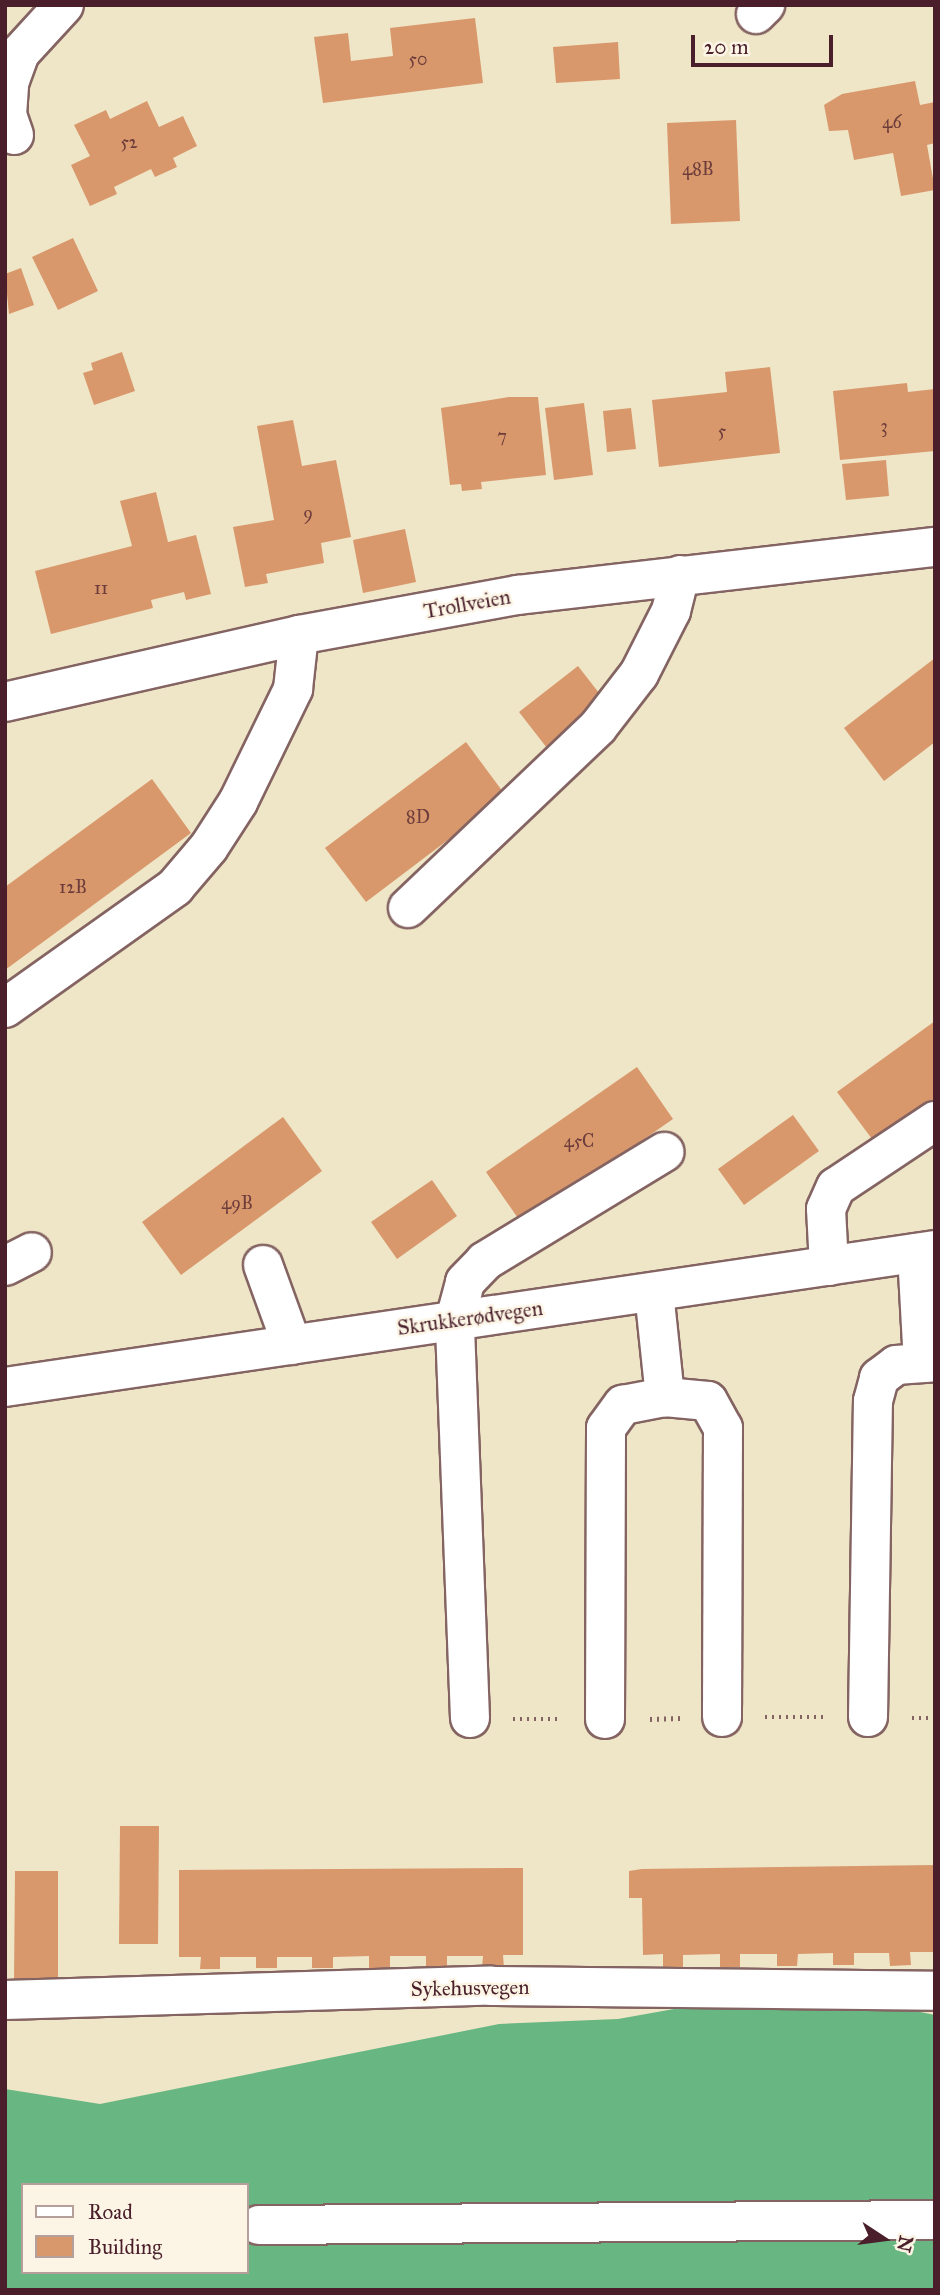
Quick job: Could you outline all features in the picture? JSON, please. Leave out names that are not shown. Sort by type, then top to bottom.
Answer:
[{"type":"street","points":[[14,135],[7,115],[9,83],[20,53],[64,5]]},
{"type":"street","name":"Trollveien","points":[[5,702],[299,635],[517,595],[935,548]]},
{"type":"street","points":[[408,908],[598,727],[639,674],[671,611],[680,575]]},
{"type":"street","points":[[5,1008],[175,887],[209,847],[238,802],[293,689],[299,635]]},
{"type":"street","points":[[829,1266],[826,1209],[836,1187],[935,1121]]},
{"type":"street","points":[[470,1718],[455,1320],[465,1282],[485,1261],[664,1152]]},
{"type":"street","points":[[868,1717],[873,1401],[879,1378],[896,1365],[929,1362],[926,1251]]},
{"type":"street","name":"Skrukkerødvegen","points":[[5,1387],[926,1251]]},
{"type":"street","points":[[263,1265],[292,1345]]},
{"type":"street","points":[[654,1292],[665,1397]]},
{"type":"street","points":[[605,1720],[606,1428],[623,1405],[665,1397],[708,1401],[723,1428],[722,1717]]},
{"type":"street","name":"Sykehusvegen","points":[[5,2000],[491,1986],[935,1991]]},
{"type":"street","points":[[258,2225],[935,2220]]},
{"type":"green space","points":[[866,2001],[935,2015],[935,2290],[5,2290],[5,2089],[100,2104],[499,2024],[618,2019],[674,2009]]},
{"type":"building","points":[[475,18],[483,83],[323,103],[314,37],[348,33],[351,61],[393,56],[390,28]]},
{"type":"building","points":[[618,42],[620,79],[556,83],[553,47]]},
{"type":"building","points":[[915,81],[920,105],[935,102],[935,143],[927,145],[935,190],[901,196],[893,153],[854,160],[848,130],[829,131],[824,105],[842,94]]},
{"type":"building","points":[[147,101],[159,127],[183,116],[197,146],[173,158],[177,167],[155,177],[151,169],[114,187],[117,194],[90,206],[71,165],[90,156],[74,125],[106,110],[110,119]]},
{"type":"building","points":[[736,120],[740,221],[671,224],[667,123]]},
{"type":"building","points":[[73,238],[98,291],[58,310],[32,257]]},
{"type":"building","points":[[21,268],[34,305],[9,314],[5,274]]},
{"type":"building","points":[[122,352],[135,391],[94,405],[83,373],[93,370],[91,363]]},
{"type":"building","points":[[770,367],[780,453],[659,467],[652,400],[727,392],[725,372]]},
{"type":"building","points":[[907,383],[908,392],[935,389],[935,451],[840,460],[833,391]]},
{"type":"building","points":[[509,397],[538,397],[546,475],[481,482],[482,489],[462,491],[461,484],[450,485],[441,408]]},
{"type":"building","points":[[584,403],[593,475],[554,480],[545,408]]},
{"type":"building","points":[[631,408],[636,449],[607,452],[603,411]]},
{"type":"building","points":[[293,420],[302,466],[336,460],[351,537],[321,543],[324,563],[266,574],[268,583],[245,587],[233,527],[274,520],[257,426]]},
{"type":"building","points":[[886,460],[889,496],[846,500],[842,464]]},
{"type":"building","points":[[156,492],[168,542],[196,535],[211,594],[186,600],[184,592],[151,600],[153,608],[51,634],[35,571],[132,546],[120,501]]},
{"type":"building","points":[[405,529],[416,582],[363,593],[353,540]]},
{"type":"building","points":[[935,658],[935,742],[884,781],[844,728]]},
{"type":"building","points":[[578,666],[606,702],[547,748],[519,712]]},
{"type":"building","points":[[466,742],[506,796],[366,902],[325,848]]},
{"type":"building","points":[[152,779],[191,833],[5,970],[5,887]]},
{"type":"building","points":[[935,1021],[935,1099],[875,1143],[837,1092]]},
{"type":"building","points":[[637,1067],[673,1119],[522,1224],[486,1172]]},
{"type":"building","points":[[793,1115],[819,1151],[744,1205],[718,1169]]},
{"type":"building","points":[[283,1117],[322,1171],[181,1275],[142,1222]]},
{"type":"building","points":[[432,1180],[457,1216],[397,1259],[371,1222]]},
{"type":"building","points":[[120,1826],[159,1826],[158,1944],[119,1944]]},
{"type":"building","points":[[935,1865],[935,1952],[910,1952],[911,1965],[890,1966],[889,1953],[854,1953],[854,1965],[833,1965],[833,1953],[798,1954],[797,1966],[777,1966],[777,1954],[740,1954],[740,1967],[720,1967],[720,1954],[683,1955],[683,1967],[663,1967],[663,1954],[643,1955],[642,1898],[629,1898],[629,1871],[642,1869]]},
{"type":"building","points":[[523,1868],[523,1955],[503,1955],[504,1968],[482,1968],[483,1956],[447,1956],[447,1968],[426,1968],[426,1956],[390,1956],[390,1968],[369,1969],[369,1956],[333,1957],[333,1968],[312,1968],[312,1957],[277,1957],[277,1968],[256,1968],[256,1957],[220,1957],[220,1969],[200,1969],[201,1957],[179,1957],[179,1870]]},
{"type":"building","points":[[15,1871],[58,1871],[58,1983],[14,1982]]}]
